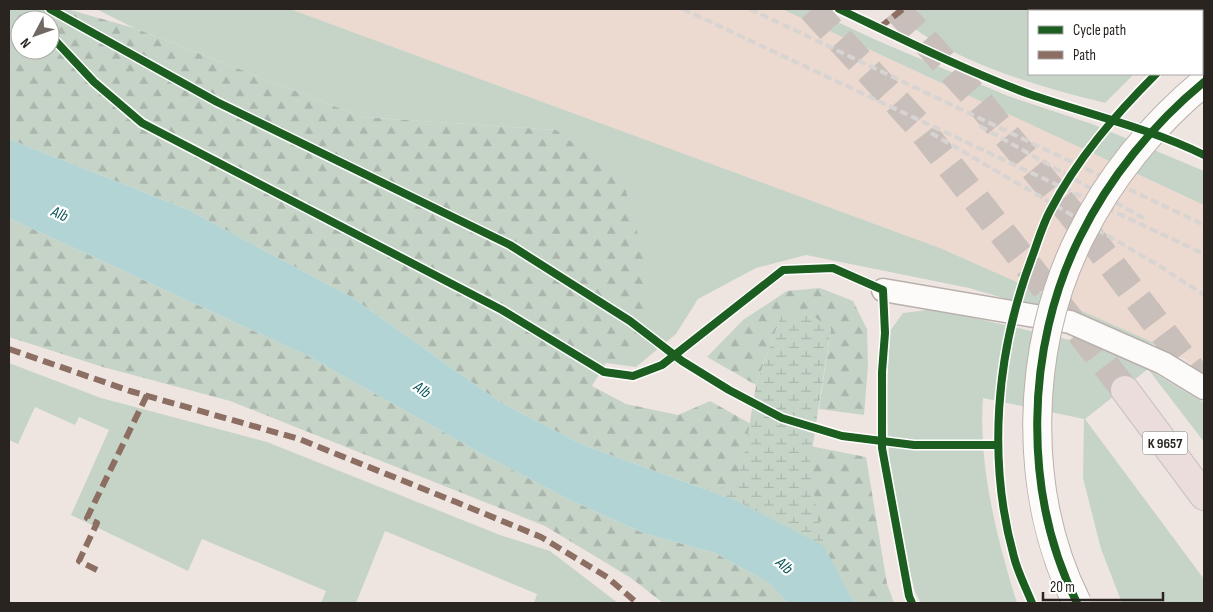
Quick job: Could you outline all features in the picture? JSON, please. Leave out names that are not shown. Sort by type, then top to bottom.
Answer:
[{"type":"highway","name":"K 9657","points":[[1125,390],[1204,496]]},
{"type":"street","points":[[1076,603],[1053,542],[1038,455],[1041,375],[1049,323],[1068,264],[1080,237],[1100,202],[1129,160],[1158,125],[1204,82]]},
{"type":"lane","points":[[883,290],[1070,322],[1163,363],[1204,388]]},
{"type":"shaded area","points":[[290,9],[782,9],[1204,205],[1204,372],[1170,350],[940,248]]},
{"type":"green space","points":[[9,9],[67,9],[134,28],[362,117],[556,130],[623,181],[652,284],[631,355],[606,363],[592,386],[626,404],[678,415],[710,401],[760,429],[805,445],[866,457],[887,584],[894,603],[854,603],[823,546],[735,500],[583,445],[500,402],[353,298],[189,210],[9,139]]},
{"type":"green space","points":[[96,9],[290,9],[940,248],[1170,350],[1097,325],[969,288],[806,255],[756,268],[698,299],[676,334],[636,367],[606,363],[556,130],[362,117],[134,28]]},
{"type":"green space","points":[[782,9],[810,9],[876,40],[1008,96],[1092,124],[1204,171],[1204,205]]},
{"type":"green space","points":[[919,9],[1204,9],[1203,18],[1203,10],[1028,10],[1028,75],[1133,75],[1105,103],[1029,82],[977,63],[930,39],[910,25]]},
{"type":"green space","points":[[9,218],[306,355],[484,455],[568,499],[643,533],[715,553],[769,583],[788,603],[663,603],[631,578],[545,526],[230,401],[103,367],[9,337]]},
{"type":"green space","points":[[820,288],[853,301],[867,329],[868,365],[864,415],[819,409],[831,328],[781,316],[756,385],[707,357],[743,320],[787,291]]},
{"type":"green space","points":[[935,309],[1118,351],[1148,369],[1085,419],[1204,579],[1204,603],[1122,603],[1101,549],[1083,478],[1084,419],[983,398],[983,449],[986,475],[996,528],[1017,603],[921,603],[915,592],[892,498],[886,405],[890,331],[903,313]]},
{"type":"green space","points":[[807,312],[831,328],[809,469],[824,546],[735,500],[711,491],[735,484],[743,463],[756,385],[781,316]]},
{"type":"green space","points":[[9,363],[101,398],[267,442],[500,535],[550,551],[618,603],[534,603],[537,594],[385,531],[356,603],[321,603],[326,591],[202,539],[188,571],[71,515],[109,430],[79,417],[75,425],[35,407],[18,444],[9,440]]},
{"type":"green space","points":[[1148,369],[1204,403],[1204,442]]},
{"type":"water","name":"Alb","points":[[9,139],[189,210],[353,298],[500,402],[583,445],[735,500],[824,546],[854,603],[788,603],[769,583],[715,553],[643,533],[568,499],[484,455],[306,355],[9,218]]},
{"type":"tunnel","points":[[812,9],[918,125],[1125,390]]},
{"type":"tunnel","points":[[897,9],[975,97],[1089,235],[1204,386]]},
{"type":"railway","points":[[683,9],[1204,254]]},
{"type":"railway","points":[[750,9],[1204,225]]},
{"type":"railway","points":[[980,126],[1145,219]]},
{"type":"railway","points":[[931,133],[1158,265],[1204,295]]},
{"type":"marked path","points":[[879,28],[903,9]]},
{"type":"marked path","points":[[9,349],[130,391],[299,439],[456,502],[541,537],[607,577],[637,603]]},
{"type":"marked path","points":[[97,570],[79,561],[97,523],[87,518],[147,395]]},
{"type":"cycle path","points":[[50,9],[217,102],[510,245],[630,321],[682,361],[729,390],[782,418],[842,436],[914,445],[997,445]]},
{"type":"cycle path","points":[[839,9],[933,54],[1005,85],[1140,129],[1204,155]]},
{"type":"cycle path","points":[[60,46],[94,82],[142,123],[502,310],[604,372],[633,376],[662,365],[783,270],[833,268],[883,290],[885,333],[882,372],[882,448],[909,596],[912,603]]},
{"type":"cycle path","points":[[1032,603],[1014,557],[1000,483],[999,407],[1010,332],[1019,296],[1040,235],[1047,217],[1061,192],[1072,173],[1098,138],[1155,75]]},
{"type":"cycle path","points":[[1077,603],[1059,560],[1047,515],[1039,468],[1037,420],[1040,372],[1049,325],[1062,280],[1080,237],[1104,194],[1150,134],[1185,98],[1204,82]]}]
